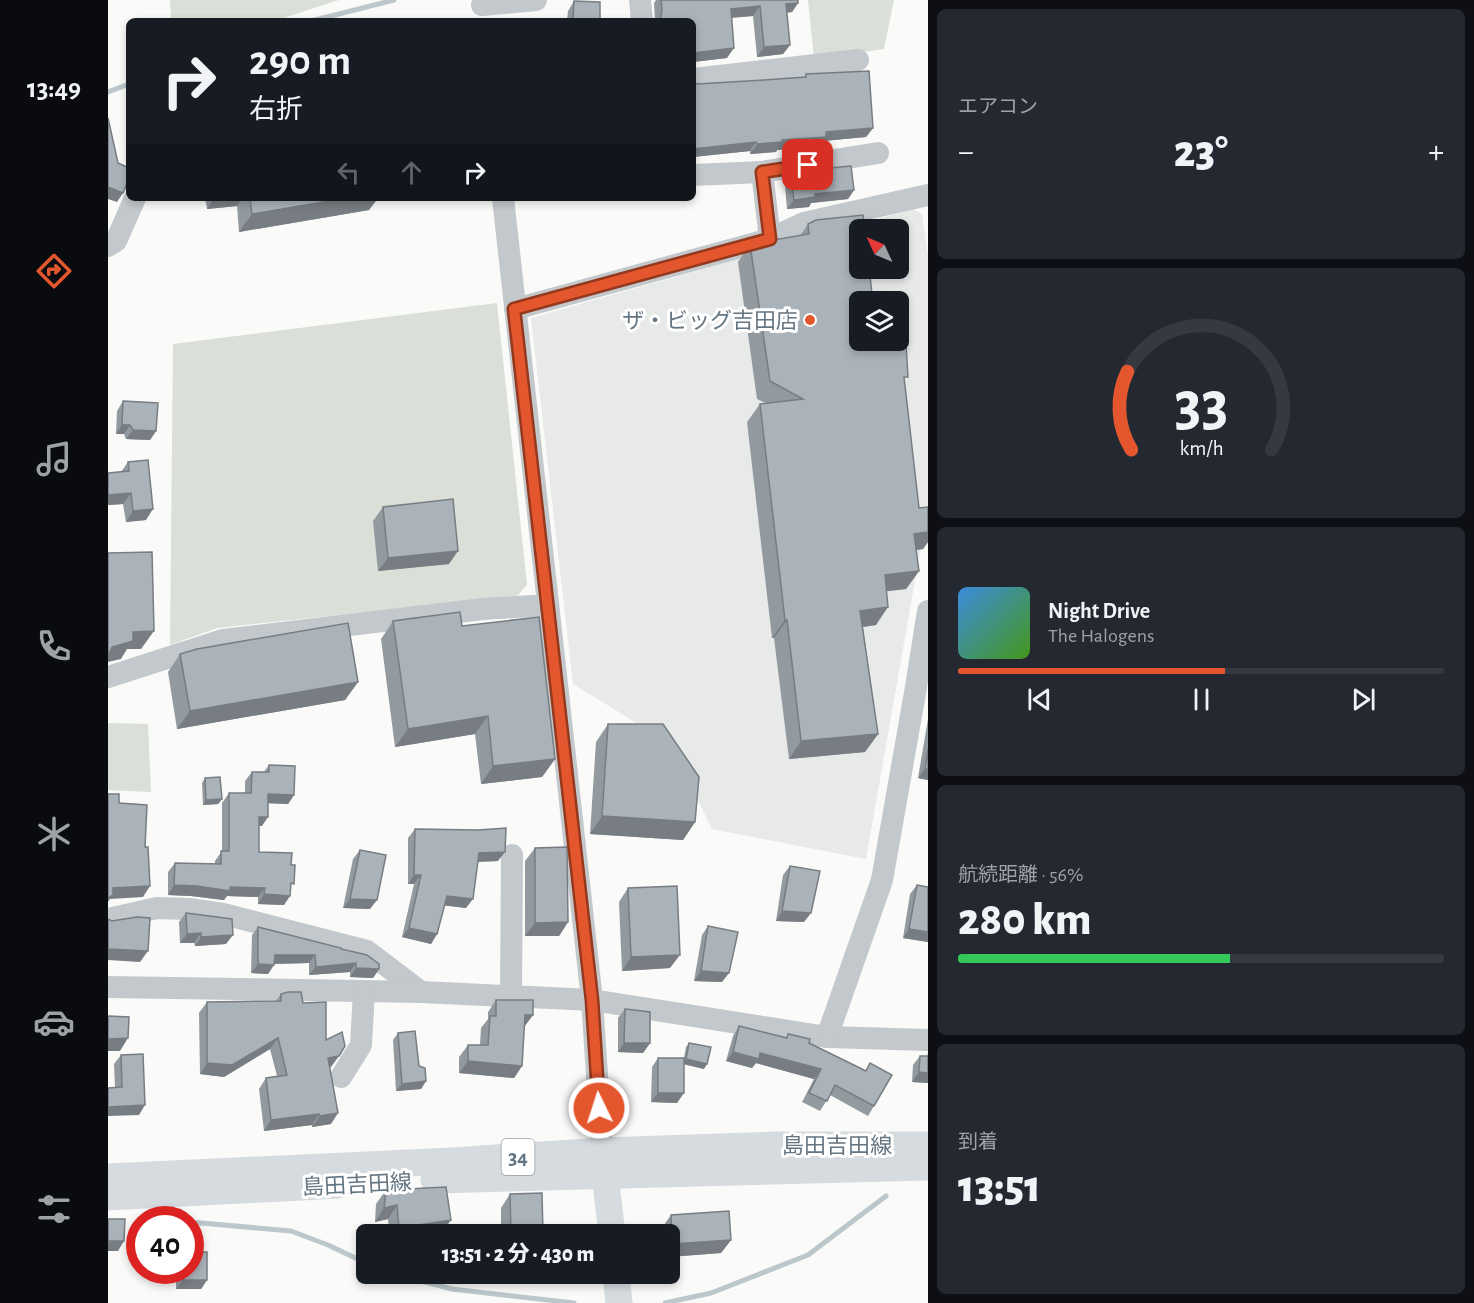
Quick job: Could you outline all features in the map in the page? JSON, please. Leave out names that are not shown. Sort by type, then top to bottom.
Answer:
[{"type":"main road","name":"島田吉田線","points":[[108,1197],[453,1179],[777,1145],[928,1145]]},
{"type":"main road","name":"島田吉田線","points":[[108,1177],[451,1161],[928,1167]]},
{"type":"main road","points":[[604,1164],[611,1224]]},
{"type":"street","points":[[482,9],[536,0]]},
{"type":"street","points":[[640,0],[642,18]]},
{"type":"street","points":[[696,79],[858,60]]},
{"type":"street","points":[[696,175],[762,172],[878,153]]},
{"type":"street","points":[[762,172],[770,239]]},
{"type":"street","points":[[514,309],[770,239],[804,224],[863,208],[928,195]]},
{"type":"street","points":[[108,246],[116,241],[134,201]]},
{"type":"street","points":[[503,201],[592,1000],[604,1164]]},
{"type":"street","points":[[108,677],[223,640],[483,609],[548,606]]},
{"type":"street","points":[[827,1037],[882,880],[928,611]]},
{"type":"street","points":[[512,855],[512,996]]},
{"type":"street","points":[[108,919],[157,908],[189,909],[223,914],[367,951],[421,992]]},
{"type":"street","points":[[108,987],[421,992],[592,1000],[827,1037],[928,1040]]},
{"type":"street","points":[[341,1077],[361,1045],[364,991]]},
{"type":"shaded area","points":[[170,0],[339,0],[283,18],[171,18]]},
{"type":"shaded area","points":[[808,0],[894,0],[884,49],[814,59]]},
{"type":"shaded area","points":[[913,209],[922,214],[928,255],[928,507],[866,859],[712,829],[669,743],[573,684],[531,318],[849,227],[849,279],[909,279],[909,219],[878,219]]},
{"type":"shaded area","points":[[497,303],[527,585],[517,596],[217,628],[170,645],[173,344]]},
{"type":"shaded area","points":[[108,723],[148,724],[151,792],[108,790]]},
{"type":"building","points":[[661,0],[798,0],[798,3],[786,4],[790,45],[764,47],[760,6],[731,9],[734,48],[696,53],[696,18],[661,18]]},
{"type":"building","points":[[574,1],[600,2],[600,18],[573,18]]},
{"type":"building","points":[[869,71],[873,128],[826,132],[826,137],[696,149],[696,83],[806,77],[806,74]]},
{"type":"building","points":[[108,118],[118,163],[126,167],[126,186],[123,193],[108,187]]},
{"type":"building","points":[[851,166],[854,190],[815,194],[815,197],[794,200],[791,176]]},
{"type":"building","points":[[250,201],[329,201],[252,214]]},
{"type":"building","points":[[863,215],[864,219],[849,219],[849,279],[870,279],[872,291],[849,291],[849,351],[906,351],[908,377],[904,377],[919,508],[928,507],[928,532],[914,534],[919,571],[885,575],[888,607],[860,611],[878,734],[801,741],[760,404],[803,399],[770,381],[750,244],[809,234],[808,224],[816,220]]},
{"type":"building","points":[[123,401],[158,403],[156,431],[133,430],[130,425],[122,425]]},
{"type":"building","points":[[148,460],[153,509],[133,511],[131,493],[108,495],[108,473],[129,471],[128,462]]},
{"type":"building","points":[[453,499],[458,551],[388,558],[383,507]]},
{"type":"building","points":[[152,552],[154,631],[133,632],[133,641],[112,647],[108,656],[108,553]]},
{"type":"building","points":[[460,612],[462,626],[539,617],[555,759],[493,766],[488,716],[408,729],[393,621]]},
{"type":"building","points":[[348,623],[358,682],[190,711],[180,654],[197,649]]},
{"type":"building","points":[[608,724],[663,724],[699,777],[695,822],[602,816]]},
{"type":"building","points":[[928,748],[928,769],[925,769]]},
{"type":"building","points":[[269,765],[295,766],[294,795],[268,794],[268,817],[259,817],[259,852],[292,853],[291,865],[295,865],[294,884],[291,883],[290,896],[264,894],[265,888],[230,887],[230,891],[174,885],[175,863],[221,864],[221,851],[229,851],[229,793],[251,793],[252,772],[269,772]]},
{"type":"building","points":[[220,777],[222,799],[206,800],[205,778]]},
{"type":"building","points":[[108,794],[119,794],[119,803],[147,805],[145,847],[148,847],[150,886],[113,888],[113,895],[108,898]]},
{"type":"building","points":[[506,828],[505,852],[479,853],[473,899],[447,896],[437,934],[409,928],[421,875],[414,875],[415,829]]},
{"type":"building","points":[[567,847],[568,922],[535,923],[535,848]]},
{"type":"building","points":[[360,850],[386,855],[377,900],[350,899]]},
{"type":"building","points":[[790,866],[820,871],[811,913],[782,911]]},
{"type":"building","points":[[917,885],[928,887],[928,932],[909,929]]},
{"type":"building","points":[[677,886],[680,955],[631,957],[628,888]]},
{"type":"building","points":[[186,913],[232,919],[233,935],[201,937],[201,933],[187,934]]},
{"type":"building","points":[[137,917],[150,918],[148,951],[108,949],[108,919],[112,921]]},
{"type":"building","points":[[708,926],[738,932],[729,973],[701,971]]},
{"type":"building","points":[[258,927],[367,955],[379,964],[379,969],[356,968],[356,963],[316,967],[315,955],[275,955],[274,965],[258,964]]},
{"type":"building","points":[[301,992],[303,1003],[326,1002],[326,1040],[342,1032],[345,1046],[339,1056],[328,1058],[338,1113],[271,1120],[266,1078],[287,1075],[278,1038],[232,1065],[207,1063],[207,1002],[281,1001],[281,994]]},
{"type":"building","points":[[496,1000],[533,1000],[533,1015],[525,1015],[522,1066],[468,1061],[468,1045],[488,1045],[490,1016],[496,1016]]},
{"type":"building","points":[[625,1009],[650,1012],[650,1043],[624,1043]]},
{"type":"building","points":[[108,1016],[129,1017],[128,1038],[108,1039]]},
{"type":"building","points":[[739,1026],[787,1038],[788,1034],[810,1039],[809,1043],[866,1071],[870,1063],[892,1075],[874,1106],[835,1085],[827,1101],[809,1093],[821,1069],[760,1053],[759,1059],[733,1052]]},
{"type":"building","points":[[415,1031],[419,1066],[425,1068],[426,1081],[402,1084],[398,1033]]},
{"type":"building","points":[[689,1043],[711,1047],[707,1064],[686,1059]]},
{"type":"building","points":[[143,1054],[145,1105],[108,1107],[108,1088],[122,1087],[121,1055]]},
{"type":"building","points":[[920,1056],[928,1056],[928,1073],[919,1072]]},
{"type":"building","points":[[658,1058],[684,1058],[684,1093],[658,1093]]},
{"type":"building","points":[[446,1187],[451,1220],[425,1224],[399,1224],[397,1205],[384,1208],[386,1190]]},
{"type":"building","points":[[542,1193],[543,1224],[511,1224],[510,1194]]},
{"type":"building","points":[[729,1211],[731,1240],[680,1243],[680,1224],[671,1224],[671,1215]]},
{"type":"building","points":[[108,1219],[125,1219],[124,1241],[108,1241]]},
{"type":"building","points":[[204,1252],[207,1252],[207,1280],[204,1280]]},
{"type":"waterway","points":[[323,18],[394,0]]},
{"type":"waterway","points":[[108,92],[126,85]]},
{"type":"waterway","points":[[665,1303],[711,1293],[808,1255],[886,1196]]},
{"type":"waterway","points":[[204,1223],[291,1231],[356,1258]]},
{"type":"waterway","points":[[433,1284],[452,1289],[574,1303]]},
{"type":"place","name":"ザ・ビッグ吉田店","points":[[810,320]]},
{"type":"route","points":[[599,1108],[592,1000],[514,309],[770,239],[762,172],[808,165]]}]
